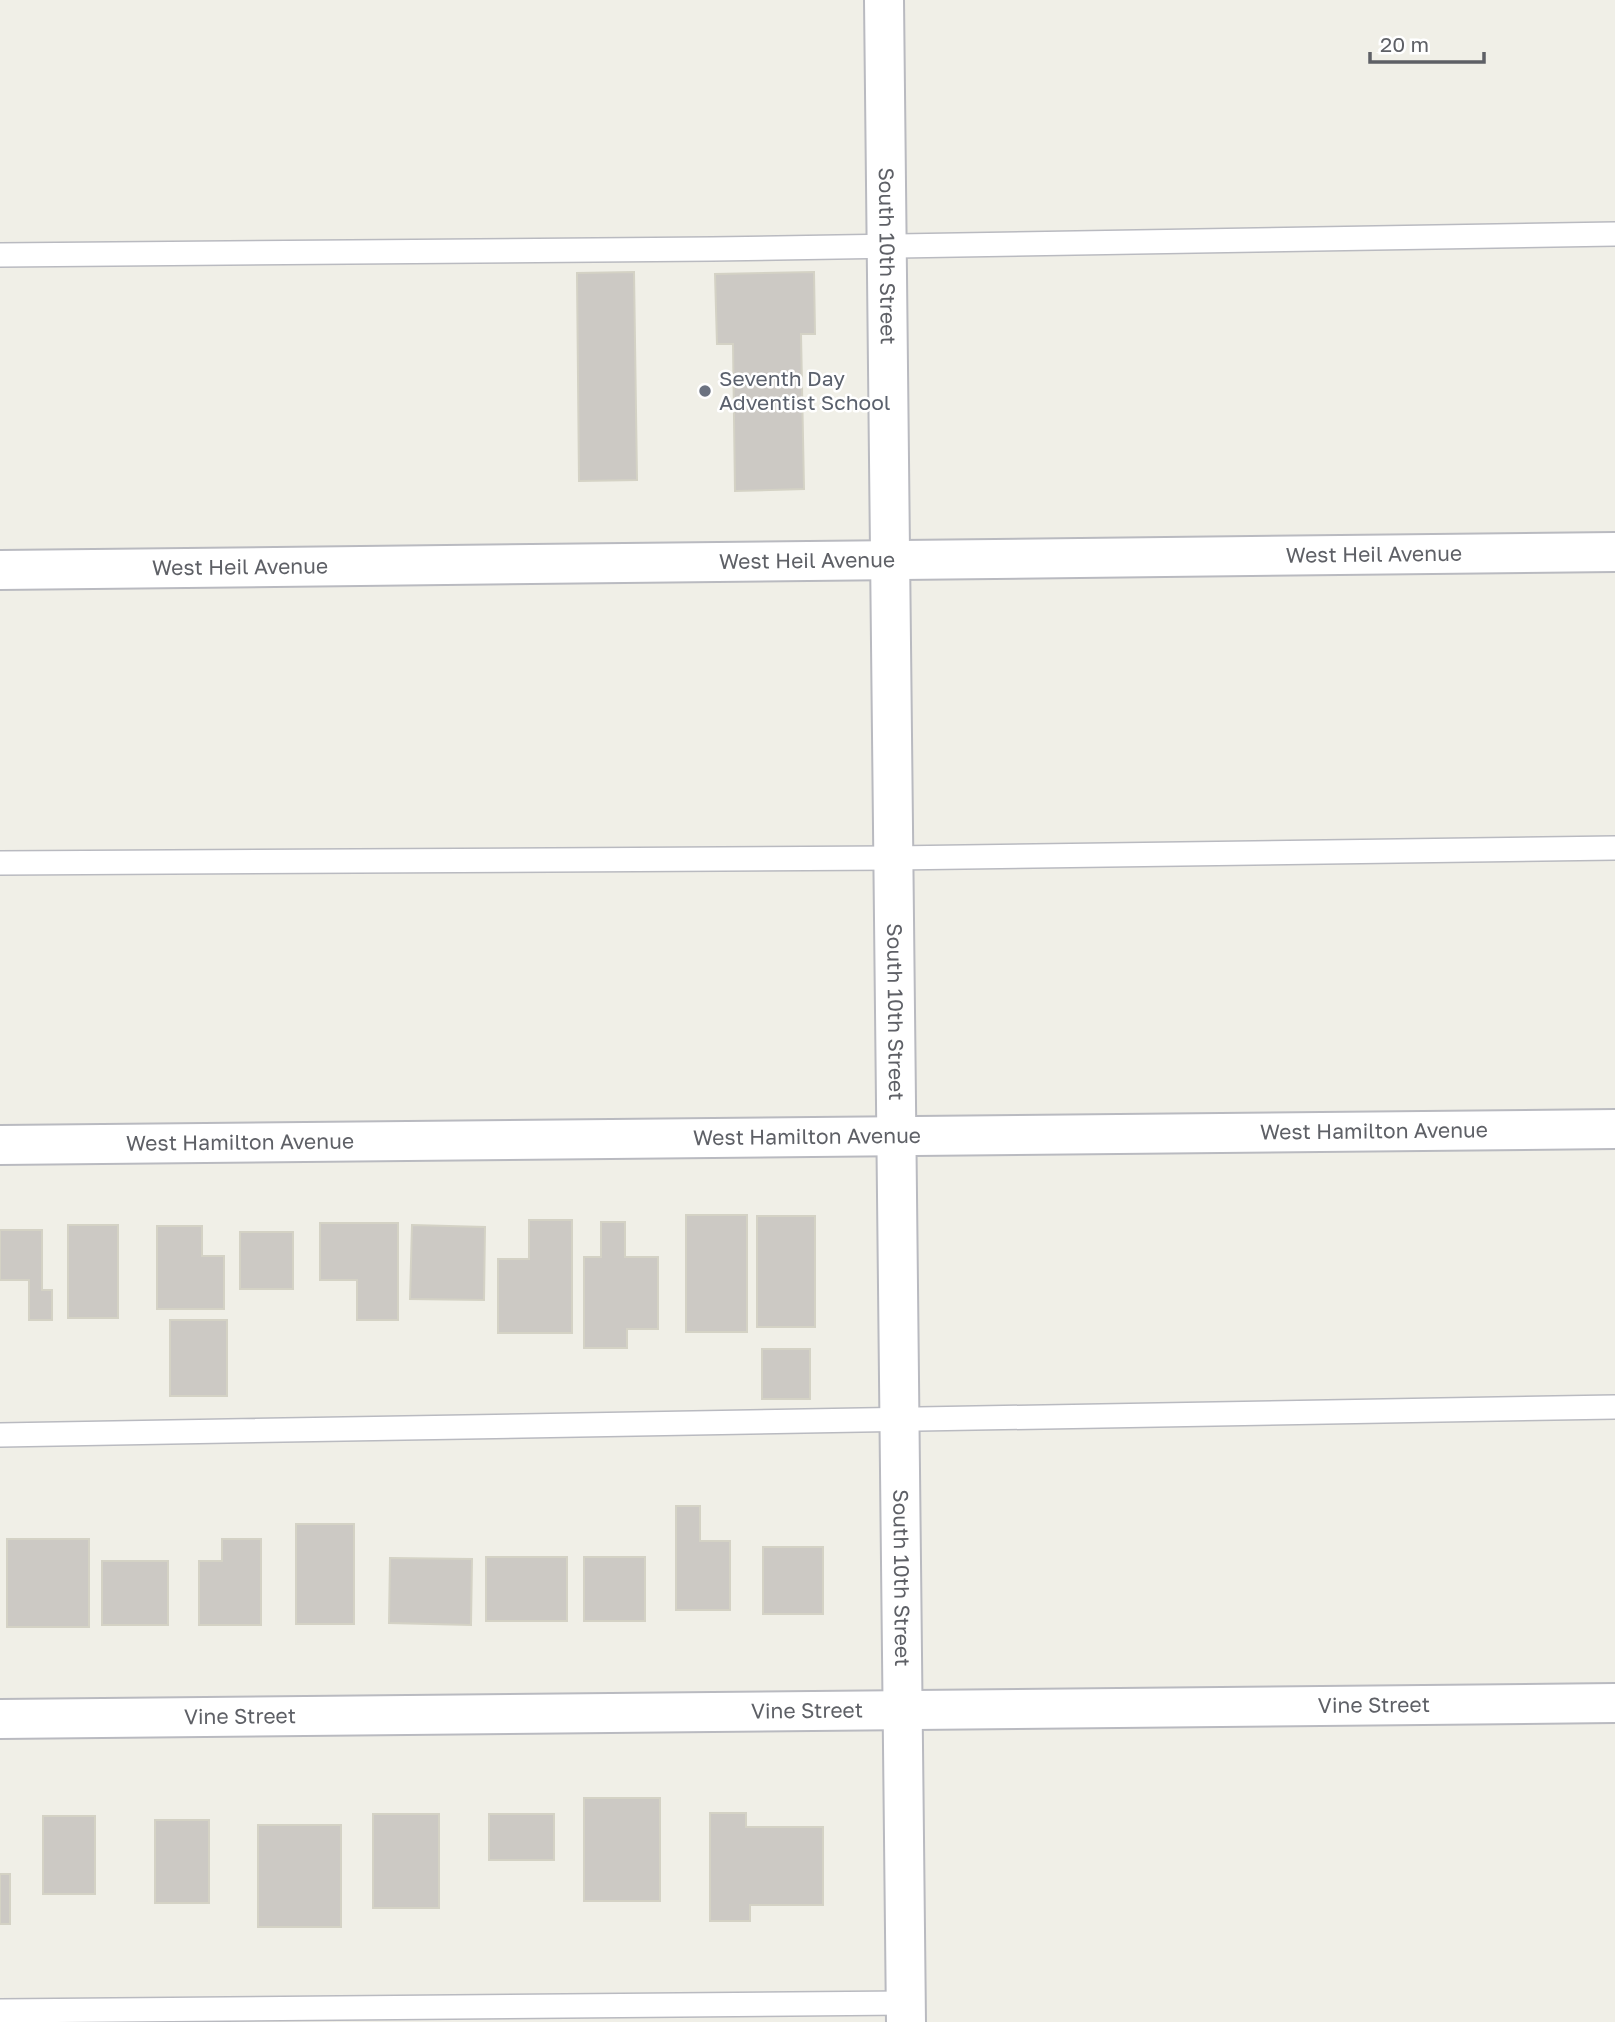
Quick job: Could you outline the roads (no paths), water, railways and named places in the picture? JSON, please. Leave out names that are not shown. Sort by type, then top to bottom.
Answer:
[{"type":"street","name":"South 10th Street","points":[[884,0],[906,2013]]},
{"type":"street","name":"West Heil Avenue","points":[[0,570],[1615,552]]},
{"type":"street","name":"West Hamilton Avenue","points":[[0,1145],[1615,1129]]},
{"type":"street","name":"Vine Street","points":[[0,1719],[1615,1703]]},
{"type":"lane","points":[[0,254],[886,246],[1615,234]]},
{"type":"lane","points":[[0,863],[893,858],[1615,848]]},
{"type":"lane","points":[[0,1435],[1615,1407]]},
{"type":"lane","points":[[0,2011],[906,2013]]},
{"type":"place","name":"Seventh Day Adventist School","points":[[705,391]]}]
